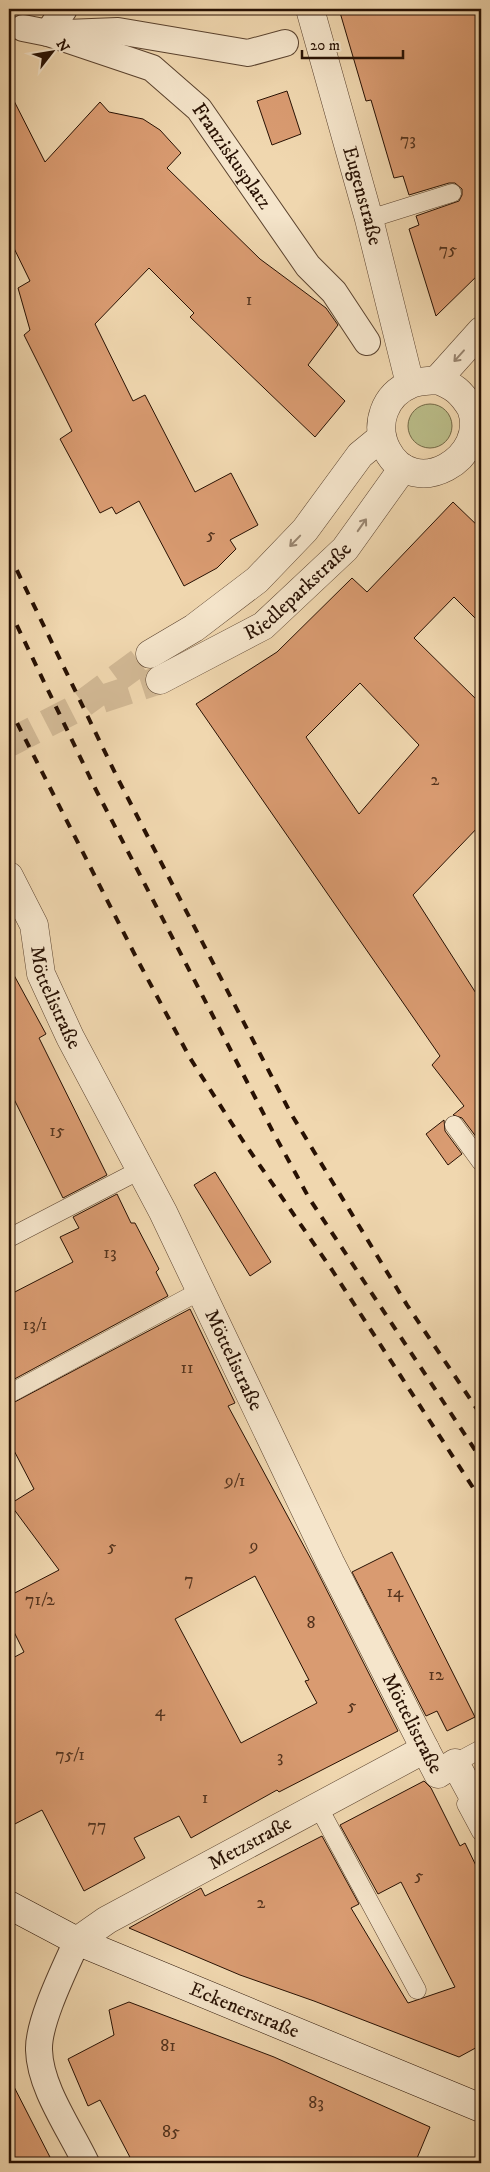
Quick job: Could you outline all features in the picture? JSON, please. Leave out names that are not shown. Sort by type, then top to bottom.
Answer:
[{"type":"street","points":[[36,31],[64,9]]},
{"type":"street","name":"Eugenstraße","points":[[310,9],[370,219],[410,384]]},
{"type":"street","points":[[36,31],[118,31],[248,54],[285,44]]},
{"type":"street","name":"Franziskusplatz","points":[[36,31],[152,68],[199,109],[308,266],[334,292],[367,342]]},
{"type":"street","points":[[437,380],[481,331]]},
{"type":"street","points":[[437,380],[454,386],[478,411],[477,437],[471,450],[473,466],[448,469],[436,473],[420,473],[403,468],[387,451],[382,437],[382,412],[391,397],[410,384],[437,380]]},
{"type":"street","name":"Riedleparkstraße","points":[[150,654],[194,628],[257,580],[305,530],[360,455],[382,437]]},
{"type":"street","name":"Riedleparkstraße","points":[[160,680],[262,626],[345,549],[403,468]]},
{"type":"street","name":"Möttelistraße","points":[[9,876],[34,925],[41,974],[70,1037],[163,1212],[330,1562],[424,1749],[438,1774],[451,1766],[481,1811]]},
{"type":"street","name":"Metzstraße","points":[[77,1941],[107,1920],[319,1808],[424,1749]]},
{"type":"street","name":"Eckenerstraße","points":[[9,1905],[77,1941],[481,2108]]},
{"type":"street","points":[[77,1941],[57,1985],[42,2031],[39,2050],[46,2084],[86,2163]]},
{"type":"lane","points":[[370,219],[452,193]]},
{"type":"lane","points":[[454,1125],[481,1162]]},
{"type":"lane","points":[[9,1238],[140,1170]]},
{"type":"lane","points":[[9,1394],[200,1291]]},
{"type":"lane","points":[[481,1749],[451,1766],[481,1832]]},
{"type":"lane","points":[[319,1808],[417,1990]]},
{"type":"green space","points":[[434,404],[446,410],[451,417],[451,435],[446,442],[439,447],[426,448],[418,445],[411,438],[408,422],[411,414],[418,407]]},
{"type":"building","points":[[339,9],[481,9],[481,272],[436,316],[409,229],[419,225],[416,216],[459,201],[462,189],[455,183],[449,183],[409,195],[403,176],[394,178],[371,100],[366,101]]},
{"type":"building","points":[[9,91],[45,162],[100,102],[109,112],[143,119],[160,130],[181,153],[167,168],[260,259],[326,308],[338,325],[308,365],[345,401],[315,437],[190,317],[194,313],[149,268],[95,324],[133,401],[145,395],[195,492],[231,473],[258,525],[230,540],[236,549],[217,568],[184,586],[139,501],[116,514],[112,507],[100,513],[60,439],[72,431],[24,335],[30,330],[18,288],[30,281],[9,238]]},
{"type":"building","points":[[287,91],[301,134],[272,145],[257,101]]},
{"type":"building","points":[[453,502],[481,529],[481,624],[454,597],[414,638],[481,704],[481,824],[413,895],[481,1001],[480,1142],[462,1118],[453,1115],[464,1106],[432,1065],[440,1056],[196,704],[277,652],[352,578],[367,592]],"holes":[[[360,683],[419,745],[359,814],[306,737]]]},
{"type":"building","points":[[9,966],[46,1034],[39,1038],[107,1175],[63,1198],[9,1089]]},
{"type":"building","points":[[444,1120],[445,1131],[462,1154],[448,1165],[426,1134]]},
{"type":"building","points":[[215,1172],[271,1262],[250,1276],[194,1185]]},
{"type":"building","points":[[117,1194],[131,1223],[135,1223],[159,1269],[156,1272],[168,1296],[9,1382],[9,1295],[73,1262],[60,1237],[79,1228],[73,1217]]},
{"type":"building","points":[[190,1309],[235,1403],[228,1406],[313,1563],[398,1731],[279,1792],[277,1790],[191,1838],[179,1816],[134,1838],[145,1858],[84,1891],[42,1810],[9,1827],[9,1660],[24,1652],[9,1622],[9,1596],[59,1570],[10,1504],[34,1489],[9,1441],[9,1405]],"holes":[[[255,1576],[309,1680],[305,1681],[317,1703],[241,1743],[175,1619]]]},
{"type":"building","points":[[392,1552],[475,1717],[447,1731],[437,1711],[426,1716],[352,1572]]},
{"type":"building","points":[[424,1781],[431,1788],[460,1846],[465,1843],[481,1876],[481,2045],[459,2057],[314,2001],[240,1975],[129,1928],[201,1888],[205,1896],[322,1836],[359,1904],[351,1908],[408,2003],[455,1987],[401,1882],[378,1894],[340,1825]]},
{"type":"building","points":[[129,2002],[274,2057],[430,2127],[415,2163],[133,2163],[100,2100],[88,2106],[68,2059],[114,2035],[109,2010]]},
{"type":"building","points":[[9,2077],[53,2163],[9,2163]]},
{"type":"tunnel","points":[[9,743],[77,708],[150,654]]},
{"type":"tunnel","points":[[102,699],[160,680]]},
{"type":"railway","points":[[9,554],[118,779],[290,1112],[407,1305],[481,1415]]},
{"type":"railway","points":[[9,609],[95,788],[309,1198],[481,1459]]},
{"type":"railway","points":[[9,707],[137,959],[190,1058],[243,1141],[332,1270],[481,1500]]}]
